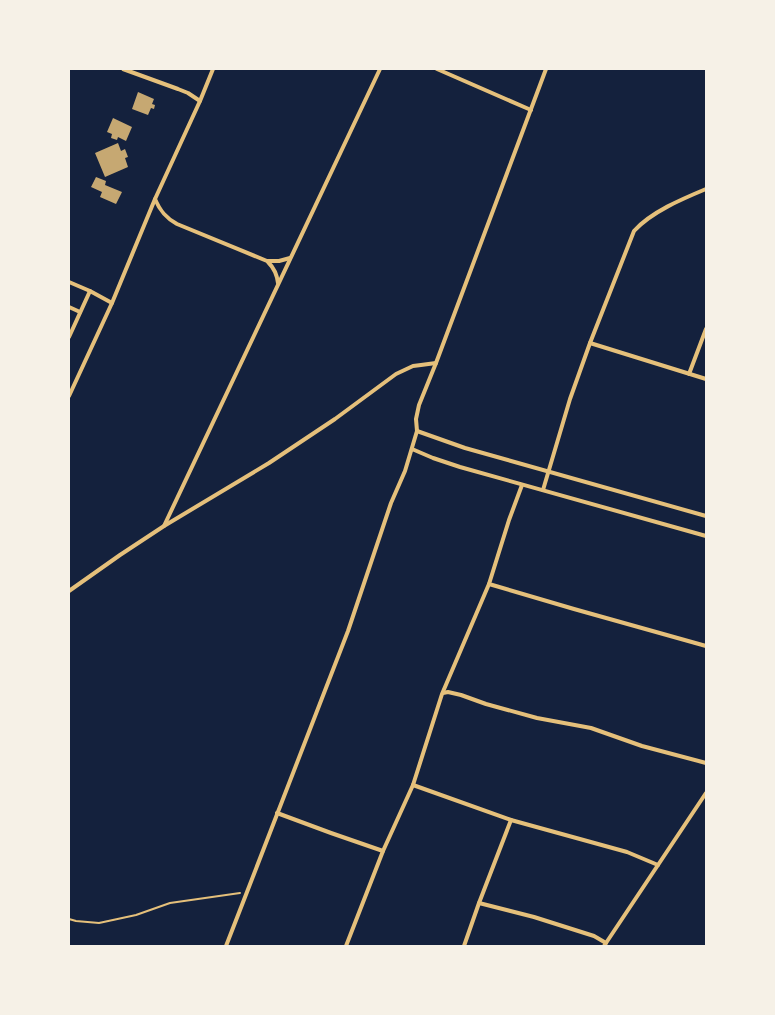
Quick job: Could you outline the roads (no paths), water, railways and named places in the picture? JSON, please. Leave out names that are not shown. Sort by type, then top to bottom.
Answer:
[{"type":"street","points":[[123,69],[178,88],[200,101]]},
{"type":"street","points":[[69,396],[112,303],[155,199],[213,69]]},
{"type":"street","points":[[164,526],[380,69]]},
{"type":"street","points":[[437,69],[531,110]]},
{"type":"street","points":[[226,946],[348,631],[391,503],[405,471],[412,449],[417,432],[416,419],[418,405],[436,363],[546,69]]},
{"type":"street","points":[[543,490],[570,399],[590,343],[634,231],[650,217],[686,197],[706,189]]},
{"type":"street","points":[[155,199],[158,207],[170,220],[267,261],[275,271],[278,283]]},
{"type":"street","points":[[267,261],[279,261],[290,258]]},
{"type":"street","points":[[69,282],[112,303]]},
{"type":"street","points":[[69,337],[90,291]]},
{"type":"street","points":[[69,307],[80,312]]},
{"type":"street","points":[[689,374],[706,329]]},
{"type":"street","points":[[590,343],[706,380]]},
{"type":"street","points":[[69,591],[164,526],[269,463],[335,419],[396,374],[413,366],[436,363]]},
{"type":"street","points":[[417,432],[465,448],[706,516]]},
{"type":"street","points":[[412,449],[460,467],[706,536]]},
{"type":"street","points":[[346,946],[383,851],[413,785],[442,694],[490,584],[507,527],[522,485]]},
{"type":"street","points":[[490,584],[706,646]]},
{"type":"street","points":[[442,694],[448,692],[537,718],[591,728],[642,746],[706,763]]},
{"type":"street","points":[[413,785],[512,820],[627,852],[658,865]]},
{"type":"street","points":[[479,903],[548,921],[594,936],[605,944],[706,793]]},
{"type":"street","points":[[277,813],[383,851]]},
{"type":"street","points":[[464,946],[479,903],[512,820]]}]
